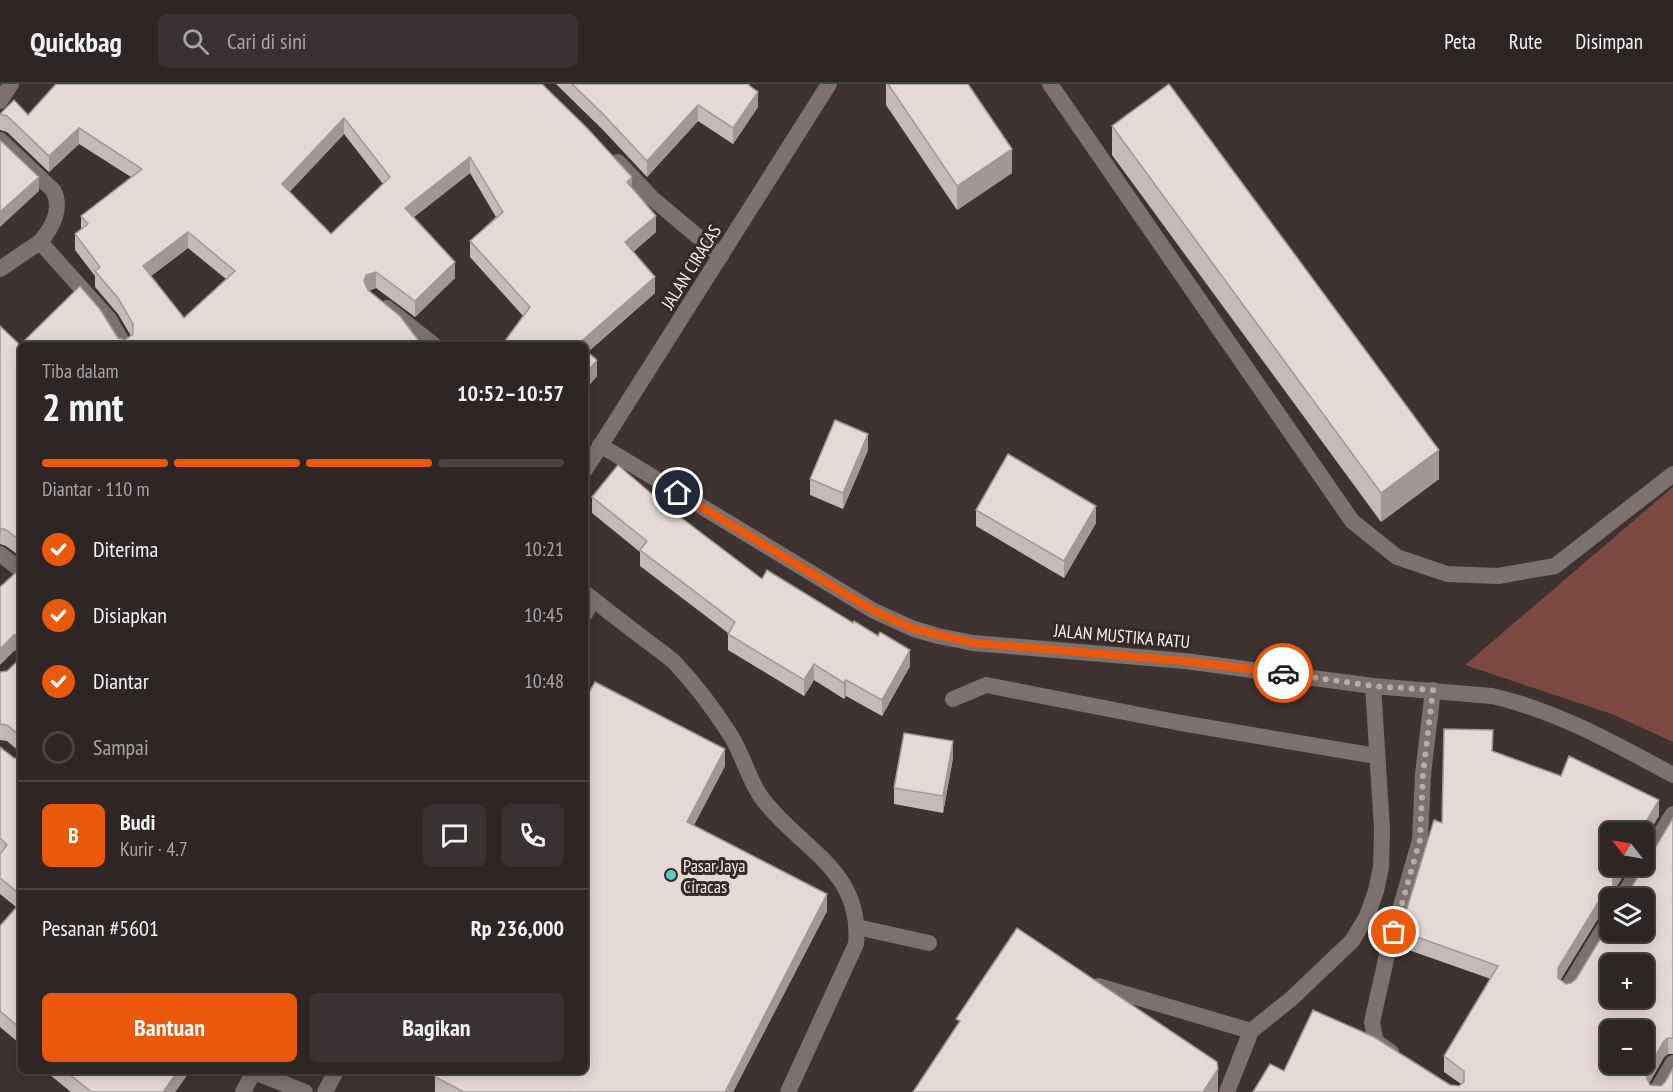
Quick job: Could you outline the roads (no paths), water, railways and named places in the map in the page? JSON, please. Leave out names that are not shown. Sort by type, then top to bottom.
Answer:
[{"type":"street","points":[[0,101],[11,84]]},
{"type":"street","name":"JALAN CIRACAS","points":[[588,464],[829,84]]},
{"type":"street","points":[[1055,86],[1352,521],[1397,557],[1447,574],[1498,576],[1555,566],[1673,474]]},
{"type":"street","points":[[0,140],[53,190],[57,197],[52,226],[40,242],[0,269]]},
{"type":"street","points":[[603,146],[652,198],[721,256]]},
{"type":"street","points":[[40,242],[109,319],[122,342]]},
{"type":"street","points":[[375,298],[430,342]]},
{"type":"street","name":"JALAN MUSTIKA RATU","points":[[600,445],[874,611],[914,629],[974,643],[1185,661],[1373,686],[1492,696],[1510,700],[1602,738],[1673,775]]},
{"type":"street","points":[[0,554],[18,568]]},
{"type":"street","points":[[588,602],[674,662],[700,693],[731,737],[761,797],[778,818],[831,865],[844,886],[857,927],[855,944],[788,1092]]},
{"type":"street","points":[[953,699],[986,685],[1181,723],[1376,756]]},
{"type":"street","points":[[1227,1092],[1251,1031],[1291,999],[1352,941],[1367,916],[1376,891],[1381,867],[1382,829],[1373,686]]},
{"type":"street","points":[[1408,1062],[1378,1043],[1372,1022],[1420,840],[1423,774],[1433,690]]},
{"type":"street","points":[[1654,845],[1673,814]]},
{"type":"street","points":[[857,927],[929,943]]},
{"type":"street","points":[[1567,989],[1600,936]]},
{"type":"street","points":[[1098,986],[1251,1031]]},
{"type":"street","points":[[1656,1092],[1673,1063]]},
{"type":"street","points":[[243,1092],[252,1074]]},
{"type":"street","points":[[261,1074],[305,1092]]},
{"type":"street","points":[[325,1092],[334,1074]]},
{"type":"place","name":"Pasar Jaya Ciracas","points":[[671,875]]}]
